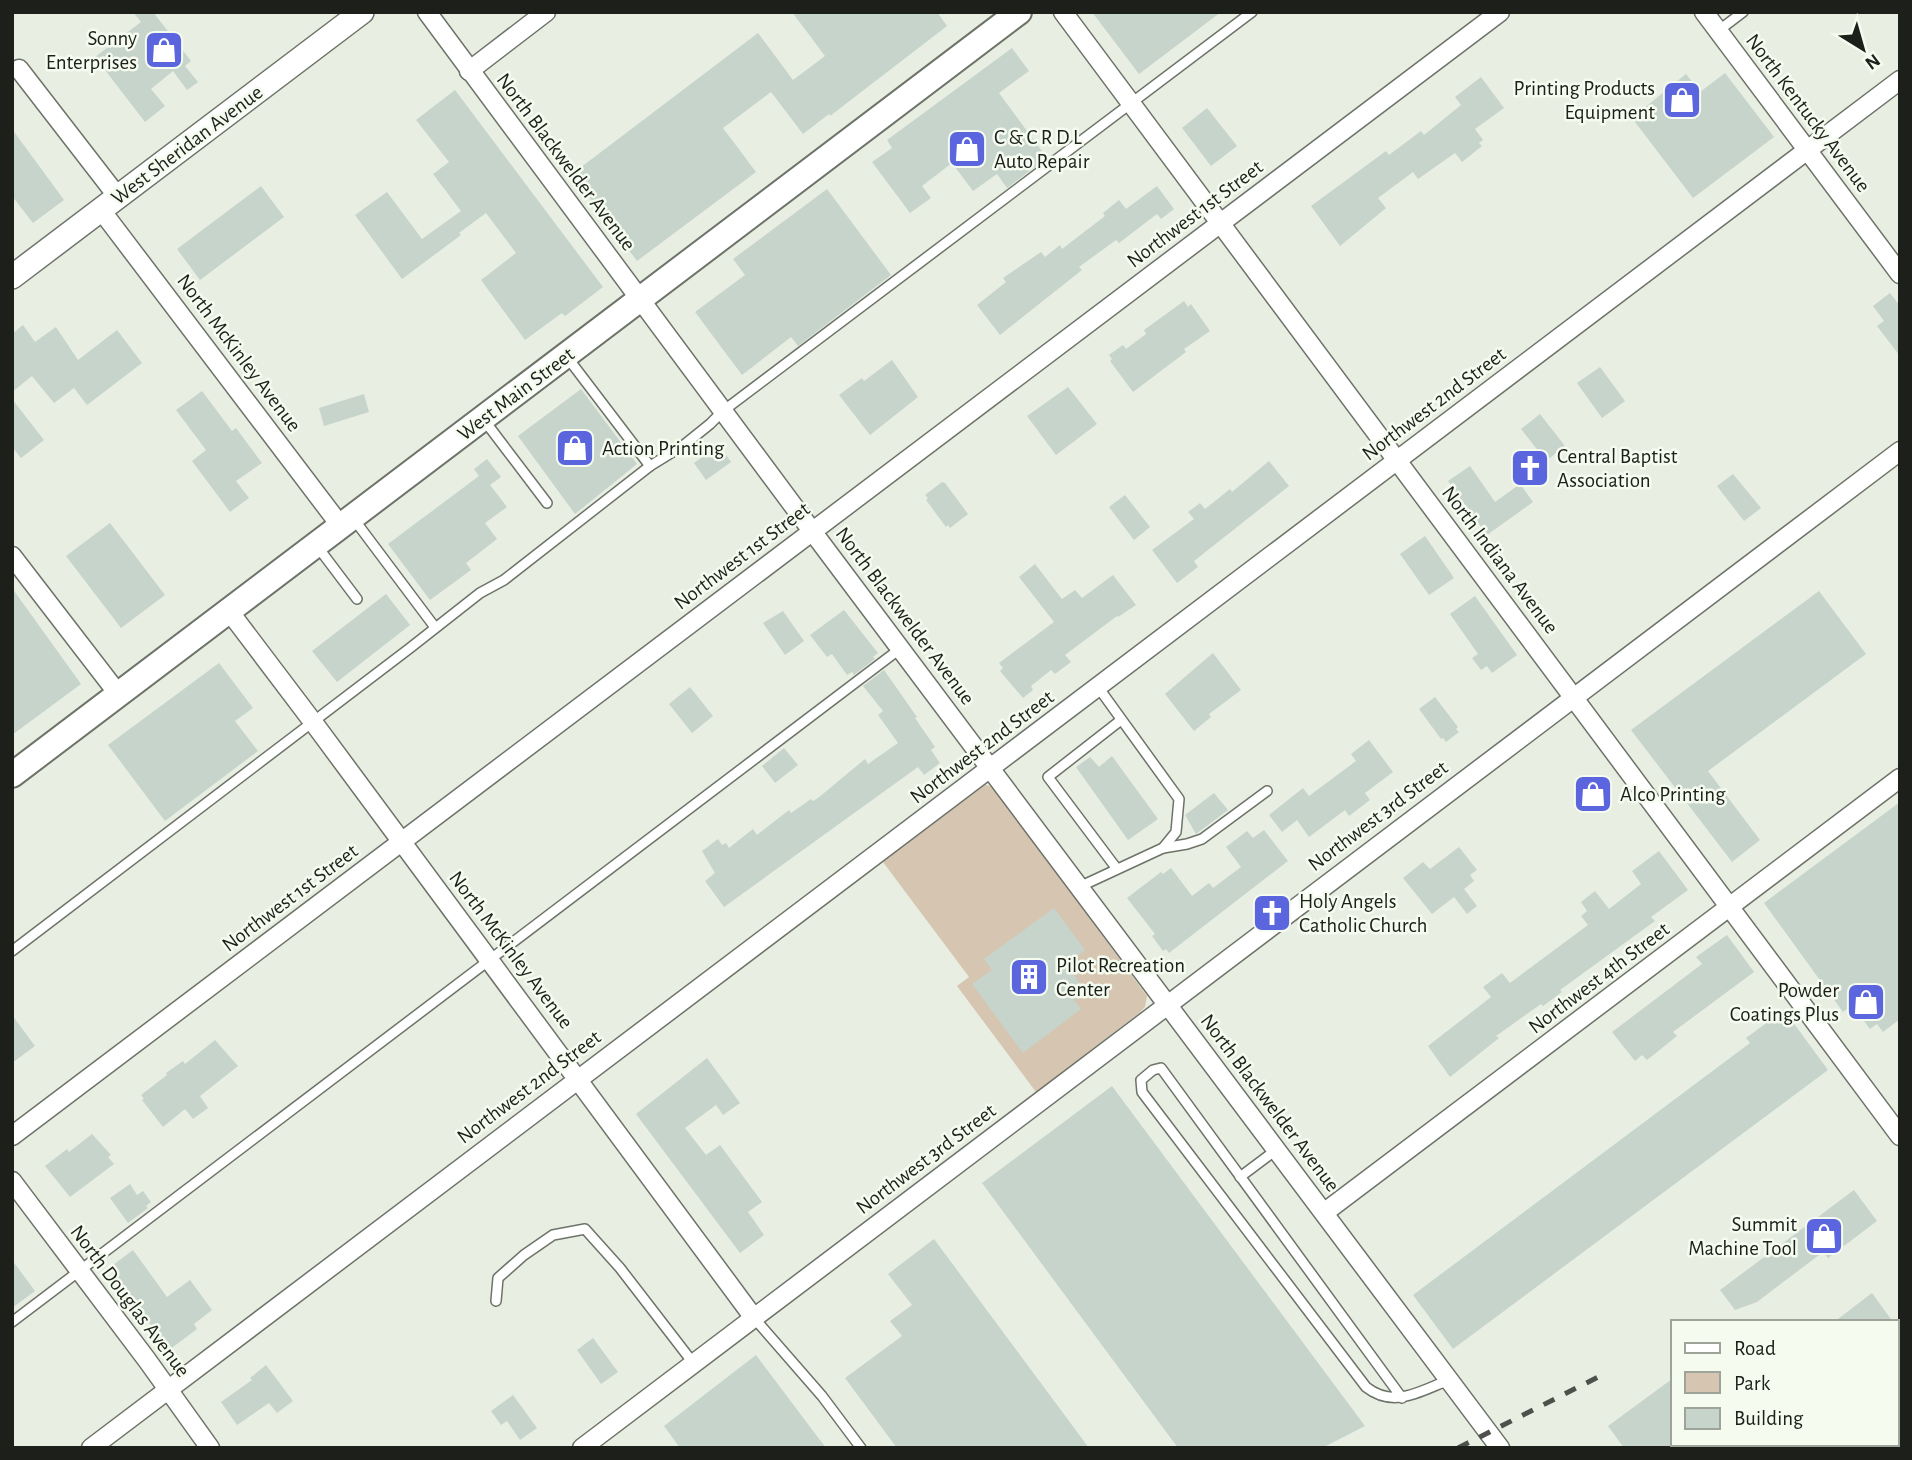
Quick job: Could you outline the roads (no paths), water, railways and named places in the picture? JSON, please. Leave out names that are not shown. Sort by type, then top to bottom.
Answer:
[{"type":"main road","name":"West Main Street","points":[[12,775],[1019,12]]},
{"type":"street","name":"West Sheridan Avenue","points":[[12,277],[362,12]]},
{"type":"street","name":"North Blackwelder Avenue","points":[[427,12],[1166,1005],[1325,1212],[1500,1448]]},
{"type":"street","points":[[469,71],[547,12]]},
{"type":"street","name":"North Indiana Avenue","points":[[1063,12],[1900,1136]]},
{"type":"street","name":"Northwest 1st Street","points":[[12,1136],[1500,12]]},
{"type":"street","name":"North Kentucky Avenue","points":[[1704,12],[1900,274]]},
{"type":"street","name":"North McKinley Avenue","points":[[19,69],[110,203],[346,521]]},
{"type":"street","name":"Northwest 2nd Street","points":[[91,1448],[1900,80]]},
{"type":"street","name":"Northwest 3rd Street","points":[[582,1448],[1900,450]]},
{"type":"street","points":[[12,556],[119,695]]},
{"type":"street","name":"North McKinley Avenue","points":[[229,611],[754,1318]]},
{"type":"street","name":"Northwest 4th Street","points":[[1325,1212],[1900,778]]},
{"type":"street","name":"North Douglas Avenue","points":[[12,1181],[210,1448]]},
{"type":"lane","points":[[12,951],[313,722],[434,626],[480,593],[505,580],[650,467],[710,424],[723,411],[1252,12]]},
{"type":"lane","points":[[1718,31],[1743,12]]},
{"type":"lane","points":[[566,355],[650,467]]},
{"type":"lane","points":[[483,418],[547,503]]},
{"type":"lane","points":[[346,521],[434,626]]},
{"type":"lane","points":[[316,544],[357,599]]},
{"type":"lane","points":[[12,1322],[901,649]]},
{"type":"lane","points":[[1098,688],[1179,799],[1176,832],[1163,848]]},
{"type":"lane","points":[[1117,869],[1048,777],[1121,720]]},
{"type":"lane","points":[[1079,887],[1163,848],[1202,839],[1267,791]]},
{"type":"lane","points":[[1402,1398],[1161,1068],[1153,1070],[1141,1080],[1142,1092],[1366,1387],[1376,1395],[1402,1398],[1449,1380]]},
{"type":"lane","points":[[1240,1177],[1276,1150]]},
{"type":"lane","points":[[496,1301],[498,1278],[524,1255],[553,1236],[585,1229],[620,1268],[694,1364]]},
{"type":"lane","points":[[754,1318],[822,1396],[861,1448]]},
{"type":"railway","points":[[1458,1448],[1606,1373]]},
{"type":"place","name":"Sonny Enterprises","points":[[164,50]]},
{"type":"place","name":"Printing Products Equipment","points":[[1682,100]]},
{"type":"place","name":"C & C R D L Auto Repair","points":[[967,149]]},
{"type":"place","name":"Action Printing","points":[[575,448]]},
{"type":"place","name":"Central Baptist Association","points":[[1530,468]]},
{"type":"place","name":"Alco Printing","points":[[1593,794]]},
{"type":"place","name":"Holy Angels Catholic Church","points":[[1272,913]]},
{"type":"place","name":"Pilot Recreation Center","points":[[1029,977]]},
{"type":"place","name":"Powder Coatings Plus","points":[[1866,1002]]},
{"type":"place","name":"Summit Machine Tool","points":[[1824,1236]]}]
